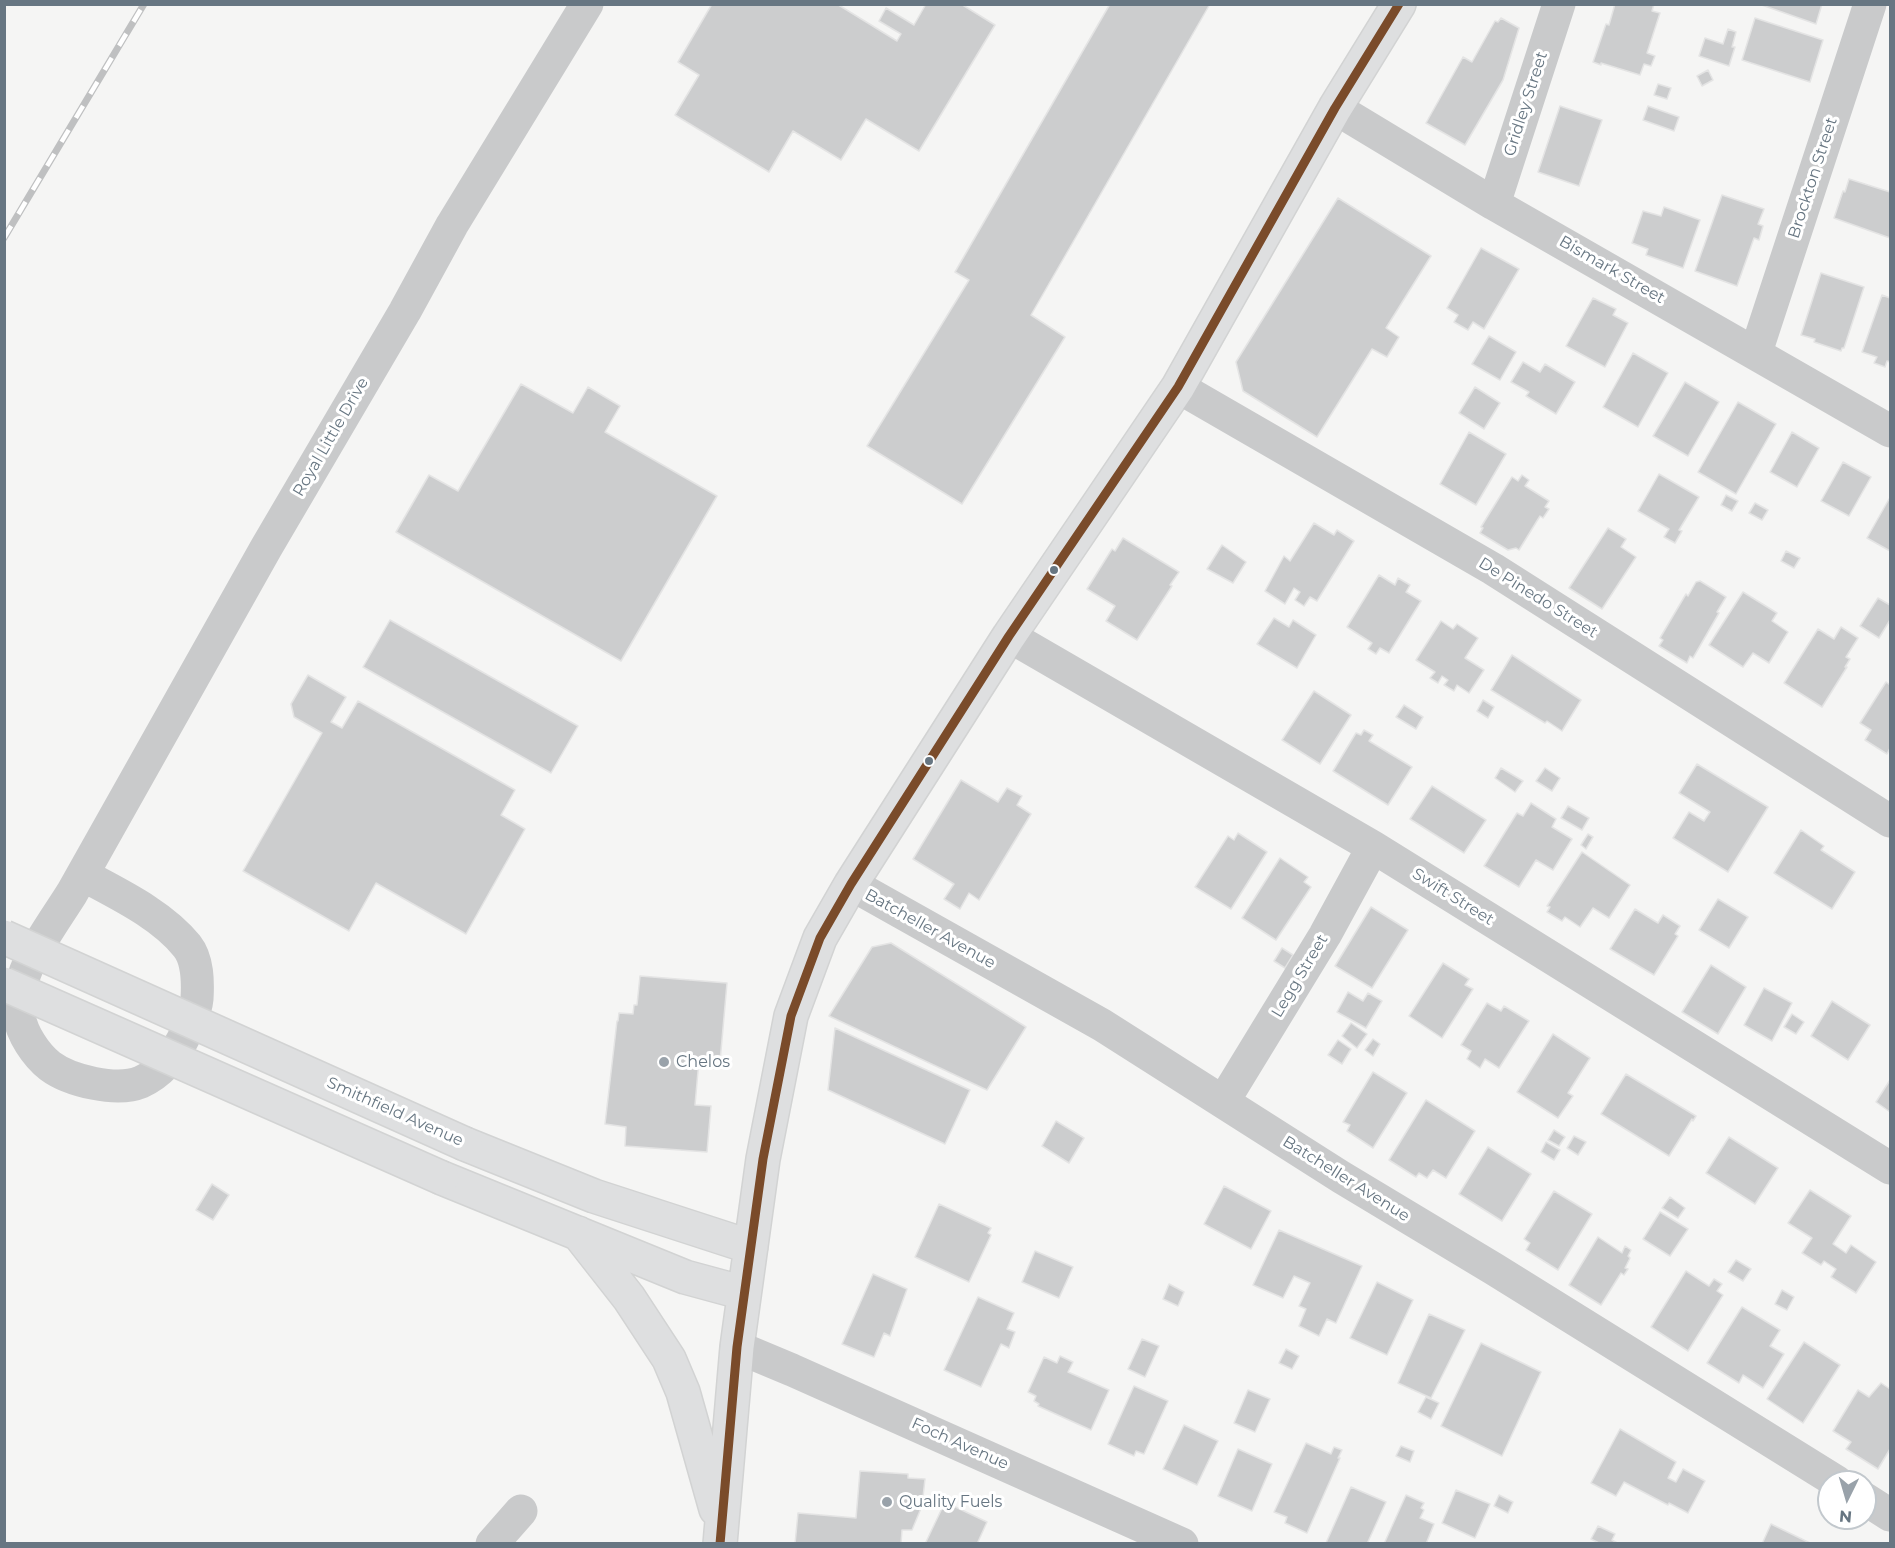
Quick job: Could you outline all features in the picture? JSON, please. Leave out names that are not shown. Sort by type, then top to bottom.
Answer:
[{"type":"main road","points":[[721,1536],[737,1347],[763,1159],[791,1016],[820,938],[851,884],[1009,636],[1178,387],[1335,108],[1399,4]]},
{"type":"main road","name":"Smithfield Avenue","points":[[4,937],[465,1144],[594,1196],[751,1247]]},
{"type":"main road","points":[[4,984],[442,1178],[685,1277],[744,1293]]},
{"type":"main road","points":[[578,1233],[629,1298],[669,1359],[683,1392],[721,1536]]},
{"type":"street","name":"Royal Little Drive","points":[[82,874],[127,899],[168,928],[189,948],[198,978],[197,1008],[178,1048],[157,1073],[141,1082],[126,1086],[74,1079],[50,1066],[31,1047],[19,1017],[23,978],[39,946],[266,548],[405,311],[452,225],[587,4]]},
{"type":"street","name":"Gridley Street","points":[[1494,204],[1558,4]]},
{"type":"street","name":"Brockton Street","points":[[1756,352],[1870,4]]},
{"type":"street","name":"Bismark Street","points":[[1335,108],[1494,204],[1756,352],[1890,431]]},
{"type":"street","name":"De Pinedo Street","points":[[1178,387],[1493,569],[1890,821]]},
{"type":"street","name":"Swift Street","points":[[1009,636],[1373,848],[1890,1168]]},
{"type":"street","name":"Legg Street","points":[[1223,1102],[1325,935],[1373,848]]},
{"type":"street","name":"Batcheller Avenue","points":[[851,884],[1102,1025],[1341,1177],[1504,1275],[1818,1470]]},
{"type":"street","name":"Foch Avenue","points":[[737,1347],[803,1374],[1182,1544]]},
{"type":"street","points":[[1877,1507],[1890,1515]]},
{"type":"street","points":[[492,1544],[521,1511]]},
{"type":"building","points":[[712,4],[837,4],[897,41],[901,34],[879,21],[886,8],[914,25],[926,4],[961,4],[995,25],[919,151],[866,119],[841,160],[793,131],[769,172],[675,115],[699,75],[678,62]]},
{"type":"building","points":[[1110,4],[1210,4],[1031,315],[1065,337],[962,504],[867,446],[969,280],[955,272]]},
{"type":"building","points":[[1615,4],[1654,4],[1652,11],[1660,13],[1647,53],[1655,56],[1651,66],[1644,64],[1640,75],[1593,62],[1606,24],[1609,25]]},
{"type":"building","points":[[1759,4],[1822,4],[1816,24]]},
{"type":"building","points":[[1501,18],[1519,28],[1503,80],[1465,145],[1426,123],[1463,57],[1472,62],[1495,21],[1498,22]]},
{"type":"building","points":[[1755,18],[1823,40],[1810,82],[1742,60]]},
{"type":"building","points":[[1728,29],[1736,32],[1732,47],[1735,47],[1729,66],[1699,56],[1705,38],[1723,44]]},
{"type":"building","points":[[1708,70],[1713,80],[1702,86],[1697,76]]},
{"type":"building","points":[[1658,84],[1671,88],[1667,99],[1654,95]]},
{"type":"building","points":[[1560,106],[1602,120],[1579,186],[1538,172]]},
{"type":"building","points":[[1648,106],[1679,117],[1674,131],[1643,120]]},
{"type":"building","points":[[1849,179],[1890,192],[1890,238],[1834,218]]},
{"type":"building","points":[[1722,195],[1764,209],[1758,224],[1763,226],[1759,240],[1754,238],[1737,286],[1695,271]]},
{"type":"building","points":[[1338,198],[1431,256],[1386,328],[1399,337],[1387,357],[1372,349],[1317,437],[1243,391],[1236,362]]},
{"type":"building","points":[[1664,207],[1700,220],[1683,268],[1646,255],[1648,249],[1632,243],[1643,211],[1661,216]]},
{"type":"building","points":[[1481,248],[1519,269],[1484,329],[1473,322],[1468,330],[1454,322],[1458,315],[1447,308]]},
{"type":"building","points":[[1821,273],[1864,287],[1844,348],[1841,351],[1801,335]]},
{"type":"building","points":[[1882,295],[1890,298],[1890,362],[1887,361],[1885,367],[1874,363],[1877,357],[1862,352]]},
{"type":"building","points":[[1593,298],[1616,309],[1613,315],[1628,323],[1605,367],[1566,346]]},
{"type":"building","points":[[1489,336],[1516,352],[1500,380],[1472,364]]},
{"type":"building","points":[[1633,353],[1668,373],[1638,427],[1603,407]]},
{"type":"building","points":[[1523,362],[1540,372],[1545,364],[1575,382],[1556,414],[1526,396],[1529,392],[1511,382]]},
{"type":"building","points":[[1685,382],[1719,402],[1688,456],[1653,436]]},
{"type":"building","points":[[521,384],[573,413],[588,387],[620,406],[605,432],[717,496],[621,661],[396,532],[429,475],[458,491]]},
{"type":"building","points":[[1475,387],[1500,403],[1484,429],[1459,413]]},
{"type":"building","points":[[1738,402],[1776,424],[1736,494],[1698,472]]},
{"type":"building","points":[[1469,432],[1506,454],[1476,505],[1440,484]]},
{"type":"building","points":[[1792,432],[1819,448],[1797,487],[1770,472]]},
{"type":"building","points":[[1843,462],[1871,477],[1849,516],[1821,501]]},
{"type":"building","points":[[1659,474],[1699,497],[1679,530],[1682,531],[1675,543],[1664,537],[1669,529],[1638,511]]},
{"type":"building","points":[[1522,475],[1529,480],[1525,486],[1549,501],[1545,507],[1549,509],[1543,518],[1540,516],[1519,550],[1516,548],[1508,550],[1480,533],[1483,528],[1481,527],[1512,477],[1518,481]]},
{"type":"building","points":[[1726,495],[1738,501],[1732,511],[1721,505]]},
{"type":"building","points":[[1890,500],[1890,551],[1867,538]]},
{"type":"building","points":[[1755,503],[1768,510],[1762,520],[1749,513]]},
{"type":"building","points":[[1314,523],[1334,535],[1337,530],[1354,541],[1317,601],[1310,597],[1304,606],[1295,600],[1300,592],[1294,588],[1285,604],[1265,591],[1284,556],[1290,561]]},
{"type":"building","points":[[1608,528],[1626,539],[1621,547],[1636,557],[1602,609],[1569,588]]},
{"type":"building","points":[[1123,538],[1179,572],[1137,640],[1106,621],[1115,606],[1087,589],[1112,549],[1115,551]]},
{"type":"building","points":[[1222,545],[1246,562],[1233,583],[1207,569]]},
{"type":"building","points":[[1786,551],[1800,558],[1794,568],[1781,561]]},
{"type":"building","points":[[1379,575],[1395,585],[1398,578],[1410,585],[1406,592],[1421,601],[1389,653],[1380,648],[1376,654],[1368,649],[1372,643],[1347,627]]},
{"type":"building","points":[[1700,581],[1726,597],[1693,658],[1690,656],[1687,663],[1659,646],[1663,640],[1660,638],[1686,594],[1688,596],[1696,582]]},
{"type":"building","points":[[1743,592],[1777,613],[1772,621],[1788,632],[1769,663],[1753,653],[1743,667],[1709,645]]},
{"type":"building","points":[[1878,598],[1890,605],[1890,620],[1879,638],[1860,626]]},
{"type":"building","points":[[1274,618],[1289,627],[1293,620],[1316,635],[1297,668],[1257,644]]},
{"type":"building","points":[[390,620],[578,726],[551,773],[363,667]]},
{"type":"building","points":[[1441,621],[1453,629],[1457,624],[1478,638],[1465,658],[1484,670],[1469,693],[1457,685],[1454,691],[1444,685],[1448,680],[1442,676],[1438,683],[1430,678],[1435,672],[1416,660]]},
{"type":"building","points":[[1841,627],[1858,638],[1846,657],[1850,659],[1845,667],[1847,667],[1822,707],[1784,683],[1818,629],[1834,639]]},
{"type":"building","points":[[1512,655],[1581,700],[1562,731],[1491,690]]},
{"type":"building","points":[[308,675],[346,697],[331,722],[342,728],[358,701],[515,790],[501,815],[525,829],[466,934],[376,883],[349,931],[243,871],[322,733],[294,717],[291,704]]},
{"type":"building","points":[[1886,682],[1890,685],[1890,748],[1887,754],[1865,740],[1871,730],[1860,723]]},
{"type":"building","points":[[1314,691],[1351,715],[1320,764],[1282,740]]},
{"type":"building","points":[[1483,700],[1494,707],[1488,718],[1477,711]]},
{"type":"building","points":[[1404,705],[1423,717],[1416,729],[1396,717]]},
{"type":"building","points":[[1364,730],[1373,735],[1369,741],[1412,767],[1388,805],[1333,771],[1356,733],[1361,735]]},
{"type":"building","points":[[1697,764],[1768,807],[1728,872],[1673,838],[1689,812],[1704,821],[1710,812],[1679,793]]},
{"type":"building","points":[[1501,768],[1523,781],[1515,792],[1495,778]]},
{"type":"building","points":[[1545,768],[1560,778],[1552,791],[1536,781]]},
{"type":"building","points":[[961,780],[998,802],[1007,788],[1022,796],[1017,805],[1031,814],[979,900],[969,893],[960,909],[944,899],[954,884],[913,859]]},
{"type":"building","points":[[1432,786],[1486,820],[1464,853],[1410,819]]},
{"type":"building","points":[[1531,803],[1556,819],[1552,827],[1572,839],[1553,870],[1536,860],[1519,887],[1484,866],[1517,813],[1523,816]]},
{"type":"building","points":[[1568,806],[1589,818],[1582,830],[1561,818]]},
{"type":"building","points":[[1801,830],[1824,846],[1821,850],[1855,872],[1832,909],[1774,873]]},
{"type":"building","points":[[1238,833],[1267,852],[1231,909],[1195,887],[1228,836],[1234,840]]},
{"type":"building","points":[[1588,834],[1593,837],[1586,849],[1581,845]]},
{"type":"building","points":[[1582,852],[1630,885],[1609,918],[1593,908],[1580,927],[1565,917],[1562,921],[1547,912],[1550,907],[1547,906]]},
{"type":"building","points":[[1280,858],[1308,877],[1304,882],[1311,887],[1276,940],[1242,918]]},
{"type":"building","points":[[1718,899],[1748,917],[1729,948],[1699,930]]},
{"type":"building","points":[[1371,907],[1408,930],[1372,988],[1335,966]]},
{"type":"building","points":[[1635,909],[1658,923],[1663,915],[1680,926],[1675,934],[1678,936],[1654,975],[1610,949]]},
{"type":"building","points":[[891,943],[1026,1027],[987,1090],[829,1016],[872,947]]},
{"type":"building","points":[[1282,948],[1293,955],[1285,968],[1274,961]]},
{"type":"building","points":[[1443,963],[1469,979],[1465,985],[1473,989],[1442,1038],[1409,1016]]},
{"type":"building","points":[[1711,965],[1746,987],[1718,1034],[1682,1012]]},
{"type":"building","points":[[640,976],[727,983],[720,1062],[699,1060],[695,1105],[711,1106],[707,1152],[625,1146],[626,1127],[605,1124],[617,1021],[619,1013],[633,1014],[634,1005],[637,1005]]},
{"type":"building","points":[[1764,988],[1792,1003],[1772,1041],[1744,1025]]},
{"type":"building","points":[[1348,992],[1363,1001],[1368,993],[1382,1001],[1366,1028],[1337,1012]]},
{"type":"building","points":[[1832,1001],[1870,1025],[1848,1060],[1811,1036]]},
{"type":"building","points":[[1487,1003],[1501,1011],[1504,1006],[1529,1021],[1499,1068],[1485,1059],[1480,1068],[1467,1059],[1471,1051],[1461,1045]]},
{"type":"building","points":[[1792,1014],[1804,1022],[1796,1034],[1784,1027]]},
{"type":"building","points":[[1351,1023],[1367,1034],[1357,1048],[1342,1036]]},
{"type":"building","points":[[835,1028],[970,1090],[945,1144],[828,1090]]},
{"type":"building","points":[[1553,1034],[1590,1058],[1568,1093],[1573,1096],[1558,1118],[1517,1092]]},
{"type":"building","points":[[1373,1039],[1380,1044],[1373,1056],[1365,1050]]},
{"type":"building","points":[[1338,1040],[1351,1049],[1342,1064],[1328,1055]]},
{"type":"building","points":[[1373,1072],[1407,1093],[1373,1148],[1347,1131],[1350,1125],[1343,1122]]},
{"type":"building","points":[[1626,1074],[1696,1116],[1669,1156],[1601,1114]]},
{"type":"building","points":[[1890,1080],[1890,1112],[1876,1102]]},
{"type":"building","points":[[1426,1100],[1475,1131],[1446,1178],[1433,1170],[1427,1178],[1419,1173],[1416,1177],[1389,1160]]},
{"type":"building","points":[[1056,1121],[1084,1138],[1069,1163],[1042,1146]]},
{"type":"building","points":[[1554,1130],[1565,1137],[1559,1146],[1548,1140]]},
{"type":"building","points":[[1574,1136],[1586,1142],[1578,1155],[1567,1148]]},
{"type":"building","points":[[1729,1137],[1778,1168],[1755,1204],[1706,1173]]},
{"type":"building","points":[[1546,1142],[1560,1150],[1554,1160],[1541,1152]]},
{"type":"building","points":[[1488,1147],[1531,1174],[1502,1221],[1459,1194]]},
{"type":"building","points":[[212,1184],[229,1195],[213,1220],[196,1210]]},
{"type":"building","points":[[1224,1186],[1271,1211],[1251,1249],[1204,1224]]},
{"type":"building","points":[[1810,1190],[1851,1216],[1833,1244],[1846,1253],[1851,1245],[1876,1262],[1856,1293],[1831,1277],[1836,1269],[1824,1261],[1821,1265],[1802,1253],[1812,1238],[1788,1223]]},
{"type":"building","points":[[1554,1191],[1592,1214],[1558,1270],[1526,1250],[1530,1243],[1524,1239]]},
{"type":"building","points":[[1670,1197],[1685,1208],[1678,1218],[1662,1208]]},
{"type":"building","points":[[939,1204],[991,1228],[988,1233],[991,1235],[969,1282],[915,1257]]},
{"type":"building","points":[[1660,1212],[1688,1229],[1670,1256],[1643,1239]]},
{"type":"building","points":[[1279,1230],[1362,1266],[1336,1323],[1327,1319],[1319,1336],[1299,1326],[1306,1309],[1299,1306],[1310,1283],[1294,1276],[1283,1298],[1253,1285]]},
{"type":"building","points":[[1598,1237],[1622,1253],[1625,1246],[1631,1250],[1625,1268],[1628,1269],[1624,1275],[1621,1273],[1601,1305],[1569,1285]]},
{"type":"building","points":[[1035,1251],[1073,1267],[1059,1298],[1022,1282]]},
{"type":"building","points":[[1736,1260],[1751,1269],[1743,1281],[1728,1272]]},
{"type":"building","points":[[1686,1271],[1709,1286],[1714,1279],[1722,1284],[1717,1291],[1723,1295],[1688,1351],[1651,1327]]},
{"type":"building","points":[[873,1274],[907,1289],[890,1336],[884,1333],[874,1357],[842,1344]]},
{"type":"building","points":[[1377,1282],[1413,1300],[1387,1355],[1350,1338]]},
{"type":"building","points":[[1169,1284],[1184,1292],[1178,1306],[1163,1299]]},
{"type":"building","points":[[1782,1290],[1794,1297],[1787,1310],[1775,1304]]},
{"type":"building","points":[[978,1297],[1014,1313],[1007,1329],[1015,1332],[1009,1348],[1001,1344],[981,1387],[944,1370]]},
{"type":"building","points":[[1742,1307],[1780,1330],[1770,1346],[1784,1354],[1763,1388],[1743,1375],[1739,1383],[1707,1363]]},
{"type":"building","points":[[1429,1314],[1465,1330],[1431,1398],[1398,1383]]},
{"type":"building","points":[[1142,1339],[1159,1346],[1145,1377],[1128,1369]]},
{"type":"building","points":[[1804,1342],[1840,1365],[1803,1423],[1767,1399]]},
{"type":"building","points":[[1481,1343],[1541,1372],[1502,1456],[1441,1426]]},
{"type":"building","points":[[1286,1349],[1299,1356],[1292,1369],[1279,1363]]},
{"type":"building","points":[[1060,1356],[1073,1362],[1068,1372],[1109,1390],[1091,1430],[1038,1406],[1039,1404],[1034,1401],[1036,1396],[1028,1392],[1044,1357],[1057,1363]]},
{"type":"building","points":[[1881,1383],[1890,1389],[1890,1449],[1878,1469],[1846,1449],[1851,1442],[1833,1431],[1858,1390],[1869,1397]]},
{"type":"building","points":[[1134,1386],[1168,1401],[1144,1454],[1136,1451],[1134,1456],[1108,1444]]},
{"type":"building","points":[[1248,1390],[1270,1399],[1255,1432],[1234,1423]]},
{"type":"building","points":[[1426,1397],[1439,1403],[1431,1419],[1418,1412]]},
{"type":"building","points":[[1184,1425],[1218,1441],[1197,1485],[1163,1469]]},
{"type":"building","points":[[1620,1429],[1676,1462],[1668,1478],[1676,1482],[1683,1469],[1705,1481],[1688,1513],[1624,1482],[1616,1496],[1591,1483]]},
{"type":"building","points":[[1306,1443],[1331,1454],[1334,1447],[1342,1450],[1307,1533],[1285,1523],[1287,1517],[1274,1512]]},
{"type":"building","points":[[1401,1446],[1414,1451],[1410,1462],[1396,1456]]},
{"type":"building","points":[[1238,1449],[1272,1464],[1252,1511],[1218,1496]]},
{"type":"building","points":[[860,1471],[908,1474],[908,1478],[925,1479],[922,1506],[912,1530],[902,1530],[901,1544],[795,1544],[798,1513],[856,1518]]},
{"type":"building","points":[[1351,1487],[1386,1502],[1367,1544],[1326,1543]]},
{"type":"building","points":[[1456,1490],[1490,1504],[1475,1538],[1442,1523]]},
{"type":"building","points":[[1406,1495],[1424,1503],[1421,1508],[1424,1510],[1420,1518],[1434,1524],[1426,1544],[1384,1544]]},
{"type":"building","points":[[1499,1495],[1513,1502],[1508,1513],[1494,1506]]},
{"type":"building","points":[[945,1502],[987,1522],[977,1544],[925,1544]]},
{"type":"building","points":[[1771,1524],[1812,1544],[1762,1544]]},
{"type":"building","points":[[1598,1526],[1615,1534],[1612,1540],[1619,1544],[1601,1544],[1591,1539]]},
{"type":"railway","points":[[4,238],[144,4]]},
{"type":"transit line","points":[[720,1544],[737,1347],[763,1159],[791,1016],[820,938],[851,884],[1009,636],[1178,387],[1335,108],[1399,4]]},
{"type":"place","name":"Chelos","points":[[664,1062]]},
{"type":"place","name":"Quality Fuels","points":[[887,1502]]}]
